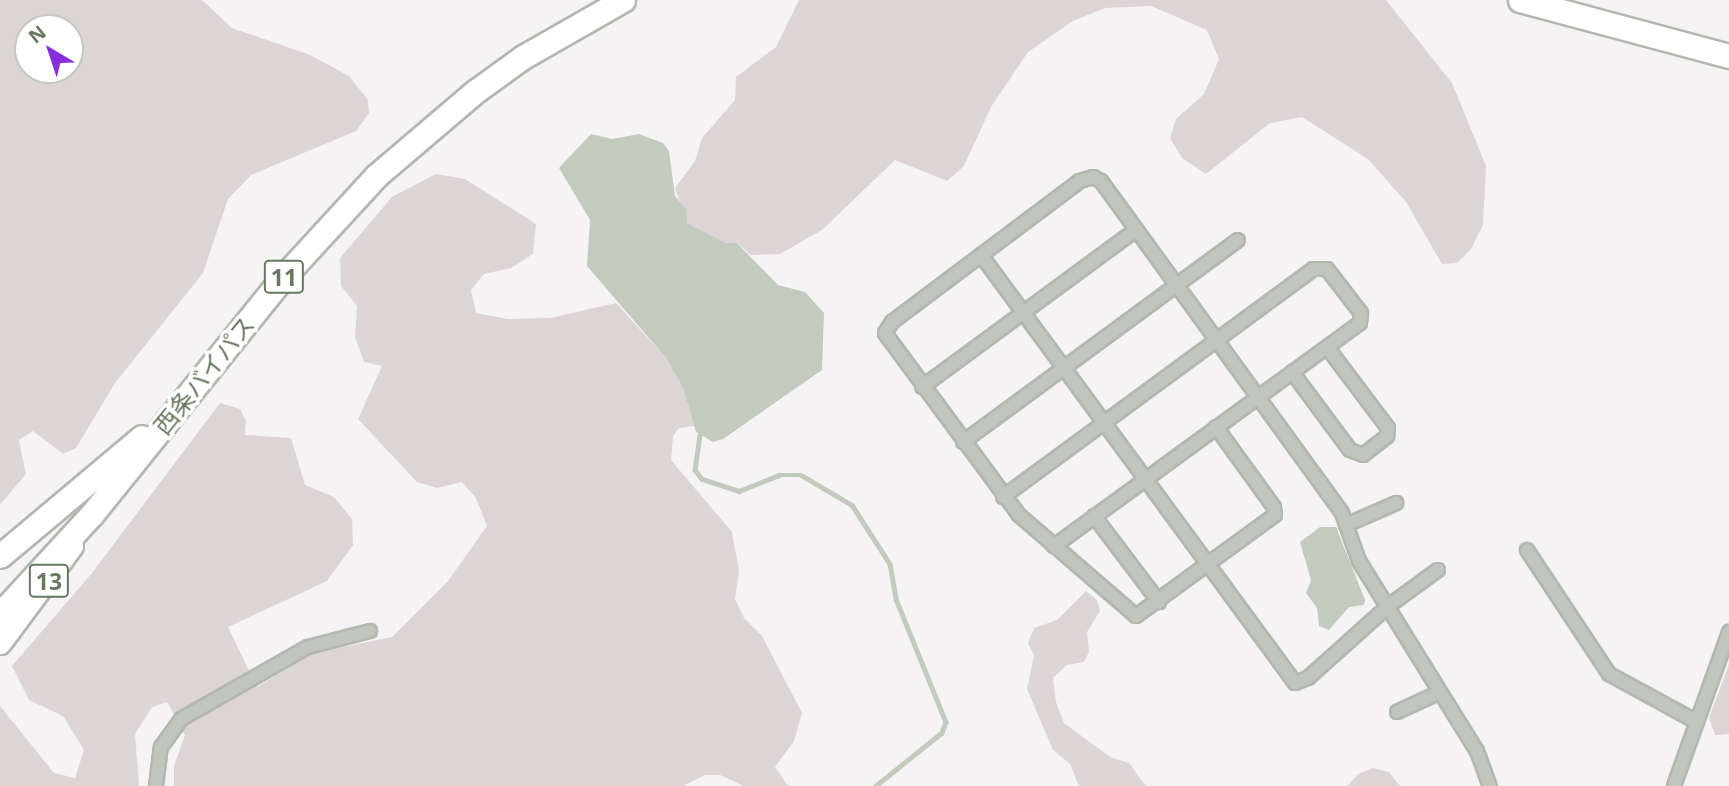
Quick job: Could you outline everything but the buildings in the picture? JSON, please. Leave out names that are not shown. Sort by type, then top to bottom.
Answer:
[{"type":"highway","name":"西条バイパス","points":[[0,614],[92,514],[327,228],[420,135],[523,57],[623,0]]},
{"type":"highway","points":[[1520,0],[1729,56]]},
{"type":"highway","name":"11","points":[[0,556],[175,410]]},
{"type":"main road","name":"13","points":[[0,643],[55,573],[92,514]]},
{"type":"street","points":[[1216,427],[1276,511],[1272,519],[1142,614],[1130,614],[1003,496],[887,340],[888,328],[981,255],[1093,177],[1101,181],[1258,397],[1346,525],[1359,561],[1476,751],[1490,786]]},
{"type":"street","points":[[922,387],[1136,230]]},
{"type":"street","points":[[963,442],[1238,240]]},
{"type":"street","points":[[981,255],[1295,683],[1308,678],[1387,607],[1438,570]]},
{"type":"street","points":[[1003,496],[1313,269],[1323,267],[1362,318],[1327,347],[1054,546]]},
{"type":"street","points":[[1292,372],[1353,454],[1363,455],[1387,436],[1388,428],[1327,347]]},
{"type":"street","points":[[1346,525],[1396,503]]},
{"type":"street","points":[[1094,516],[1159,602]]},
{"type":"street","points":[[1527,550],[1609,674],[1697,722]]},
{"type":"street","points":[[156,786],[160,747],[181,719],[308,647],[370,631]]},
{"type":"street","points":[[1674,786],[1729,632]]},
{"type":"street","points":[[1397,712],[1440,692]]},
{"type":"shaded area","points":[[0,0],[202,0],[232,28],[310,55],[349,76],[368,100],[369,113],[356,131],[251,175],[228,199],[203,273],[115,383],[76,448],[63,454],[33,431],[19,440],[26,474],[0,505]]},
{"type":"shaded area","points":[[799,0],[1386,0],[1452,83],[1486,166],[1483,225],[1471,249],[1457,263],[1442,264],[1406,202],[1368,159],[1302,117],[1270,123],[1206,174],[1182,158],[1170,138],[1176,119],[1204,94],[1219,59],[1207,30],[1151,6],[1105,8],[1073,21],[1028,52],[991,107],[964,166],[947,181],[895,160],[822,230],[780,254],[751,255],[737,243],[726,243],[687,223],[675,188],[695,161],[702,138],[735,100],[736,77],[776,47]]},
{"type":"shaded area","points":[[591,134],[612,139],[639,134],[663,143],[669,151],[675,196],[686,209],[687,223],[726,243],[737,243],[778,285],[805,292],[824,313],[822,370],[723,439],[713,442],[696,432],[683,388],[666,358],[587,266],[590,220],[559,168]]},
{"type":"shaded area","points":[[436,174],[465,179],[536,224],[533,254],[511,268],[484,274],[471,290],[476,313],[508,319],[550,318],[616,303],[666,358],[683,388],[694,426],[679,428],[673,436],[671,460],[732,532],[739,571],[735,599],[744,618],[762,636],[802,713],[794,741],[775,767],[788,786],[744,786],[720,775],[705,775],[683,786],[174,786],[174,766],[185,735],[167,702],[152,707],[135,734],[139,786],[0,786],[0,706],[54,773],[75,778],[84,750],[63,716],[29,700],[12,666],[92,573],[220,403],[240,409],[246,421],[245,435],[291,438],[305,485],[334,497],[352,519],[353,545],[327,581],[228,627],[257,687],[313,653],[392,637],[448,581],[487,526],[476,498],[462,482],[437,488],[417,482],[358,419],[382,366],[364,362],[355,337],[357,306],[341,286],[340,258],[392,197]]},
{"type":"shaded area","points":[[1320,527],[1336,527],[1365,600],[1364,605],[1349,607],[1329,630],[1319,626],[1317,608],[1306,593],[1311,580],[1300,542]]},
{"type":"shaded area","points":[[1086,591],[1097,600],[1100,611],[1087,632],[1089,652],[1084,662],[1067,665],[1053,678],[1056,702],[1064,723],[1110,757],[1129,763],[1146,786],[1079,786],[1070,764],[1053,750],[1027,689],[1034,655],[1028,643],[1034,628],[1057,620]]},
{"type":"shaded area","points":[[1729,664],[1729,734],[1715,735],[1709,718]]},
{"type":"shaded area","points":[[1373,768],[1389,772],[1400,786],[1348,786],[1358,774]]},
{"type":"waterway","points":[[700,435],[695,470],[702,479],[739,491],[779,475],[801,475],[852,505],[890,564],[896,599],[946,722],[942,733],[876,786]]}]
